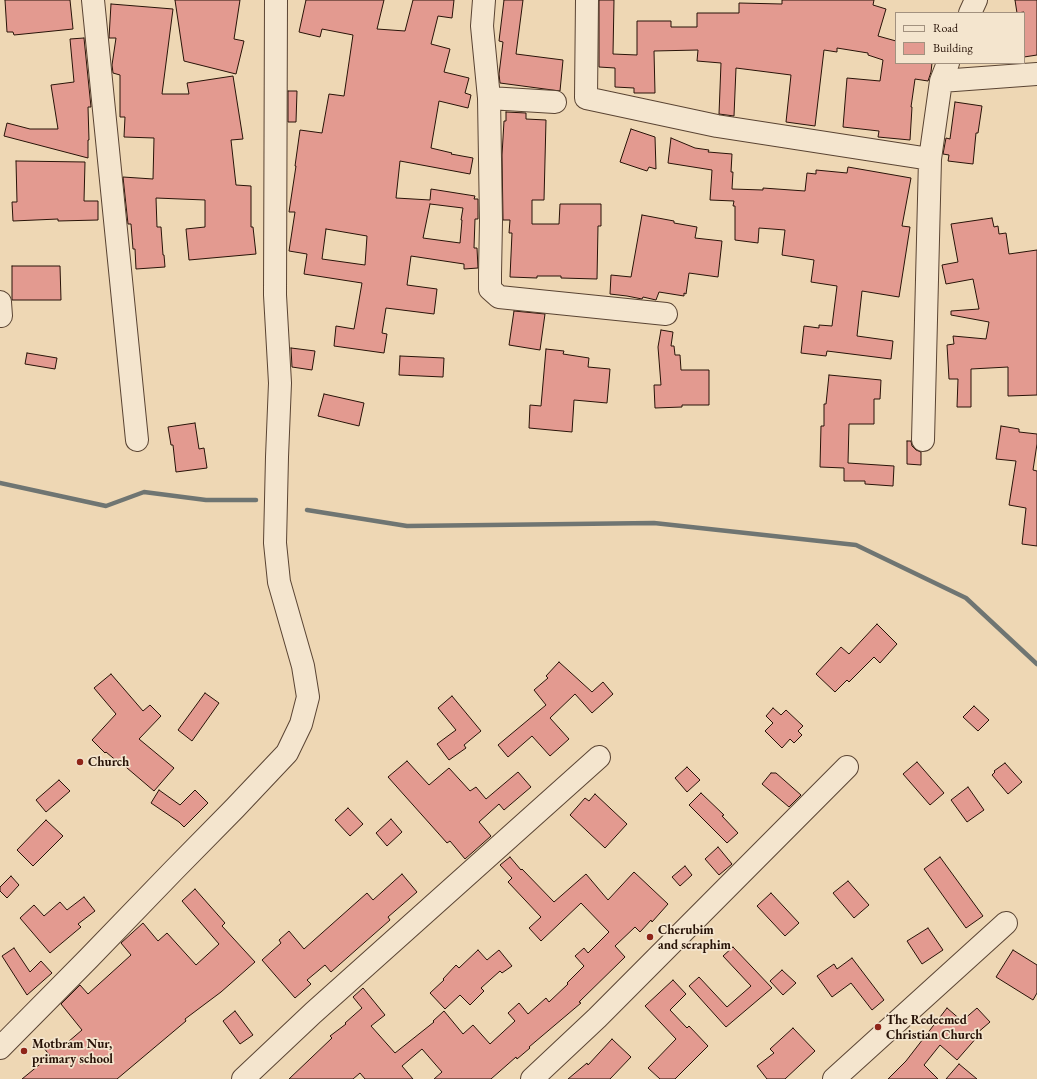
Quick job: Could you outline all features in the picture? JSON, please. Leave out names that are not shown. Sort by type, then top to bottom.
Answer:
[{"type":"street","points":[[93,0],[137,440]]},
{"type":"street","points":[[0,1048],[287,753],[300,724],[308,697],[304,674],[279,582],[275,543],[280,383],[275,295],[276,0]]},
{"type":"street","points":[[484,0],[482,26],[489,98],[491,221],[490,289],[499,297],[666,314]]},
{"type":"street","points":[[587,0],[586,98],[717,126],[930,159]]},
{"type":"street","points":[[970,12],[976,0]]},
{"type":"street","points":[[923,440],[930,159],[944,72],[1037,74]]},
{"type":"street","points":[[489,98],[555,102]]},
{"type":"street","points":[[243,1079],[313,1013],[599,757]]},
{"type":"street","points":[[532,1079],[597,1018],[846,767]]},
{"type":"street","points":[[834,1079],[1006,923]]},
{"type":"building","points":[[5,0],[70,0],[73,29],[14,35],[13,32],[7,32]]},
{"type":"building","points":[[175,0],[240,0],[234,39],[244,41],[236,74],[184,61]]},
{"type":"building","points":[[306,0],[384,0],[377,29],[405,31],[413,0],[454,0],[452,18],[438,16],[431,44],[450,49],[444,72],[469,78],[465,93],[471,95],[468,108],[439,101],[431,148],[452,153],[451,154],[473,158],[470,174],[400,161],[396,198],[430,200],[431,189],[475,196],[474,199],[478,199],[478,219],[475,219],[474,248],[477,248],[478,268],[464,269],[464,264],[411,256],[407,285],[437,289],[434,314],[386,308],[382,333],[387,334],[384,353],[334,346],[336,326],[354,329],[362,283],[304,274],[307,254],[289,251],[295,212],[289,212],[300,130],[322,133],[329,94],[344,96],[353,35],[322,29],[320,37],[299,32]],"holes":[[[430,204],[463,208],[460,243],[423,238]],[[326,229],[367,236],[365,265],[322,259]]]},
{"type":"building","points":[[504,0],[523,0],[516,54],[563,60],[560,91],[500,83],[499,74],[503,42],[499,41]]},
{"type":"building","points":[[599,0],[614,0],[613,54],[637,55],[637,21],[671,21],[671,27],[697,27],[697,13],[739,13],[739,3],[782,4],[782,0],[874,0],[873,5],[886,9],[878,36],[895,41],[895,64],[932,64],[928,81],[915,79],[911,107],[910,140],[878,137],[879,131],[843,127],[847,78],[880,81],[883,60],[868,55],[868,53],[837,48],[837,52],[824,50],[815,126],[786,122],[791,75],[736,68],[734,116],[719,114],[721,63],[697,61],[698,50],[654,51],[655,93],[634,93],[634,88],[615,87],[615,68],[599,67]]},
{"type":"building","points":[[1015,0],[1037,0],[1037,55],[1025,57],[1025,12],[1017,12]]},
{"type":"building","points":[[111,4],[173,9],[162,94],[189,94],[187,83],[233,76],[243,139],[231,140],[236,185],[251,186],[251,227],[253,227],[256,254],[189,260],[186,229],[205,227],[205,200],[156,198],[157,227],[161,227],[165,267],[136,269],[135,249],[133,249],[131,224],[128,224],[123,177],[153,179],[154,138],[124,137],[125,117],[120,117],[120,75],[113,73],[112,65],[116,38],[109,38]]},
{"type":"building","points":[[84,38],[91,107],[88,107],[88,158],[4,136],[7,123],[30,129],[58,129],[51,85],[74,82],[70,39]]},
{"type":"building","points":[[288,91],[297,91],[296,122],[288,122]]},
{"type":"building","points":[[955,102],[982,106],[978,133],[976,133],[973,164],[948,161],[949,155],[943,154],[946,138],[950,139]]},
{"type":"building","points":[[506,112],[526,113],[526,119],[546,120],[544,200],[532,200],[532,224],[559,224],[560,204],[601,204],[601,226],[598,226],[597,279],[561,278],[561,276],[537,276],[537,278],[510,277],[512,233],[509,233],[510,220],[503,220],[502,155]]},
{"type":"building","points":[[631,129],[655,137],[656,169],[649,167],[647,171],[620,162]]},
{"type":"building","points":[[671,138],[695,148],[709,150],[708,152],[732,154],[732,189],[763,190],[763,188],[805,191],[807,173],[816,174],[816,170],[847,173],[848,167],[911,178],[902,226],[910,227],[899,297],[862,291],[857,336],[893,341],[891,359],[827,351],[826,356],[801,353],[804,326],[819,328],[819,325],[832,326],[837,286],[811,282],[814,260],[782,255],[785,230],[759,228],[758,243],[735,240],[734,201],[710,200],[712,170],[668,163]]},
{"type":"building","points":[[16,161],[85,162],[84,201],[98,201],[98,220],[58,221],[58,219],[13,221],[12,202],[17,202]]},
{"type":"building","points":[[642,215],[697,227],[695,238],[722,241],[718,277],[689,273],[686,294],[684,293],[684,296],[659,292],[656,300],[643,297],[642,299],[610,294],[611,275],[631,277]]},
{"type":"building","points":[[992,218],[994,227],[998,226],[999,234],[1006,233],[1009,254],[1037,250],[1037,395],[1008,396],[1008,367],[971,369],[971,407],[957,407],[958,379],[949,379],[947,345],[954,344],[953,336],[986,339],[989,322],[951,315],[951,311],[979,309],[973,279],[946,284],[942,265],[958,262],[951,224]]},
{"type":"building","points":[[12,266],[60,266],[61,300],[12,300]]},
{"type":"building","points":[[514,311],[545,314],[540,350],[509,345]]},
{"type":"building","points":[[661,330],[673,332],[671,346],[674,346],[675,355],[680,355],[681,370],[709,370],[709,405],[682,405],[682,407],[655,408],[654,385],[661,385],[658,347]]},
{"type":"building","points":[[291,348],[315,351],[312,370],[292,367]]},
{"type":"building","points":[[546,349],[564,351],[563,354],[589,358],[588,367],[610,369],[607,403],[574,400],[572,432],[529,428],[530,405],[541,406]]},
{"type":"building","points":[[27,353],[57,358],[55,369],[25,364]]},
{"type":"building","points":[[400,356],[444,358],[443,377],[399,375]]},
{"type":"building","points":[[829,375],[881,380],[880,399],[874,399],[874,424],[849,424],[848,463],[894,466],[893,486],[865,484],[865,481],[844,481],[844,468],[820,467],[821,426],[824,426],[824,404],[826,404]]},
{"type":"building","points":[[324,394],[364,403],[359,426],[318,416]]},
{"type":"building","points":[[195,423],[199,449],[204,448],[207,468],[176,472],[173,445],[171,445],[168,427]]},
{"type":"building","points":[[1001,426],[1019,429],[1019,432],[1037,434],[1033,470],[1037,471],[1037,546],[1022,544],[1026,508],[1009,505],[1016,461],[996,459]]},
{"type":"building","points":[[907,441],[911,441],[912,446],[921,452],[921,465],[907,464]]},
{"type":"building","points":[[877,624],[897,644],[880,663],[874,657],[849,682],[847,680],[835,692],[816,674],[841,647],[849,654]]},
{"type":"building","points":[[559,662],[592,692],[603,682],[613,694],[592,713],[575,694],[550,718],[569,739],[550,756],[532,736],[508,757],[498,745],[546,705],[534,690],[548,678],[546,676]]},
{"type":"building","points":[[111,674],[143,711],[150,705],[161,716],[139,739],[174,768],[154,791],[120,762],[119,763],[106,752],[105,753],[92,740],[116,714],[94,688]]},
{"type":"building","points":[[205,693],[219,703],[192,741],[178,730]]},
{"type":"building","points":[[452,696],[481,731],[464,745],[466,748],[449,760],[437,744],[456,730],[438,708]]},
{"type":"building","points":[[974,706],[989,720],[978,731],[963,717]]},
{"type":"building","points":[[773,708],[781,715],[786,710],[803,726],[798,731],[802,735],[794,743],[790,739],[782,748],[765,731],[773,723],[766,716]]},
{"type":"building","points":[[407,761],[429,785],[449,768],[470,791],[476,787],[486,799],[518,772],[531,787],[504,810],[499,804],[479,822],[491,836],[465,859],[450,841],[447,843],[388,777]]},
{"type":"building","points":[[917,762],[944,793],[930,805],[903,774]]},
{"type":"building","points":[[1005,763],[1022,782],[1008,794],[992,775],[995,772],[994,771]]},
{"type":"building","points":[[687,767],[700,780],[687,792],[675,778]]},
{"type":"building","points":[[771,773],[776,773],[801,795],[789,807],[762,784]]},
{"type":"building","points":[[59,780],[70,791],[46,812],[36,800]]},
{"type":"building","points":[[968,787],[984,810],[967,822],[951,800]]},
{"type":"building","points":[[159,790],[180,805],[195,790],[208,803],[184,827],[151,803]]},
{"type":"building","points":[[701,793],[724,815],[722,816],[738,833],[727,843],[689,805]]},
{"type":"building","points":[[595,794],[627,824],[605,848],[570,815],[585,798],[589,801]]},
{"type":"building","points":[[348,808],[363,824],[350,836],[335,820]]},
{"type":"building","points":[[391,819],[402,832],[387,846],[376,833]]},
{"type":"building","points":[[46,820],[63,836],[33,866],[17,850]]},
{"type":"building","points":[[718,847],[732,864],[719,875],[705,859]]},
{"type":"building","points":[[510,857],[521,870],[522,869],[554,902],[586,874],[608,900],[634,872],[668,904],[652,922],[651,920],[640,932],[635,927],[615,946],[625,957],[579,1002],[581,1003],[517,1059],[516,1057],[491,1079],[434,1079],[442,1072],[422,1049],[402,1066],[413,1079],[365,1079],[360,1073],[353,1079],[289,1079],[332,1038],[330,1036],[346,1024],[345,1023],[362,1008],[353,997],[363,988],[385,1015],[371,1026],[395,1053],[434,1022],[433,1021],[444,1011],[463,1034],[473,1025],[490,1044],[515,1021],[508,1013],[519,1003],[528,1014],[546,998],[549,1002],[568,984],[567,983],[584,966],[575,956],[584,948],[588,953],[609,932],[581,903],[541,941],[529,928],[541,917],[508,882],[512,878],[500,865]]},
{"type":"building","points":[[940,857],[983,916],[966,928],[924,869]]},
{"type":"building","points":[[685,866],[692,875],[680,886],[672,877]]},
{"type":"building","points":[[402,874],[417,892],[388,917],[390,920],[331,972],[325,965],[307,980],[311,984],[295,998],[262,960],[281,943],[279,940],[289,931],[304,949],[367,893],[373,900]]},
{"type":"building","points":[[11,876],[19,885],[7,898],[0,891],[0,887]]},
{"type":"building","points":[[848,881],[869,905],[854,918],[833,893]]},
{"type":"building","points":[[195,889],[225,923],[222,926],[255,962],[221,992],[185,1019],[186,1021],[117,1079],[22,1079],[50,1056],[44,1048],[54,1039],[61,1048],[82,1030],[61,1004],[80,985],[88,994],[131,955],[121,943],[143,923],[158,941],[167,933],[196,965],[219,944],[182,901]]},
{"type":"building","points":[[771,893],[799,923],[785,936],[757,906]]},
{"type":"building","points":[[84,897],[95,911],[78,924],[81,927],[50,953],[20,918],[34,905],[44,916],[60,902],[67,910]]},
{"type":"building","points":[[928,928],[943,950],[922,964],[907,941]]},
{"type":"building","points":[[733,947],[772,988],[726,1027],[689,986],[699,977],[727,1007],[751,986],[723,956]]},
{"type":"building","points":[[14,948],[30,972],[41,961],[52,973],[27,995],[2,956]]},
{"type":"building","points":[[478,950],[487,960],[499,950],[512,966],[502,973],[500,971],[481,988],[484,991],[470,1005],[460,995],[445,1009],[430,993],[444,980],[443,979],[456,965],[459,968]]},
{"type":"building","points":[[1013,950],[1037,965],[1037,993],[1033,1000],[996,977]]},
{"type":"building","points":[[852,958],[884,1000],[872,1010],[851,983],[832,997],[817,976],[834,964],[837,969]]},
{"type":"building","points":[[782,970],[796,983],[783,995],[770,981]]},
{"type":"building","points":[[673,980],[686,994],[670,1010],[687,1028],[689,1026],[708,1046],[675,1079],[660,1079],[648,1068],[676,1039],[645,1006]]},
{"type":"building","points":[[947,1008],[962,1021],[977,1008],[990,1022],[976,1034],[978,1036],[957,1060],[940,1045],[924,1065],[938,1079],[888,1079],[906,1061]]},
{"type":"building","points":[[235,1011],[253,1035],[240,1044],[223,1021]]},
{"type":"building","points":[[793,1028],[815,1051],[785,1079],[767,1079],[757,1066],[774,1053],[770,1049]]},
{"type":"building","points":[[612,1039],[631,1057],[610,1079],[568,1079],[587,1063],[588,1065]]},
{"type":"building","points":[[959,1064],[977,1079],[946,1079]]},
{"type":"waterway","points":[[0,483],[106,506],[144,492],[206,500],[256,500]]},
{"type":"waterway","points":[[307,510],[407,526],[654,523],[856,545],[966,598],[1037,664]]},
{"type":"place","name":"Church","points":[[80,762]]},
{"type":"place","name":"Cherubim and seraphim","points":[[650,937]]},
{"type":"place","name":"The Redeemed Christian Church","points":[[878,1027]]},
{"type":"place","name":"Motbram Nur, primary school","points":[[24,1051]]}]
